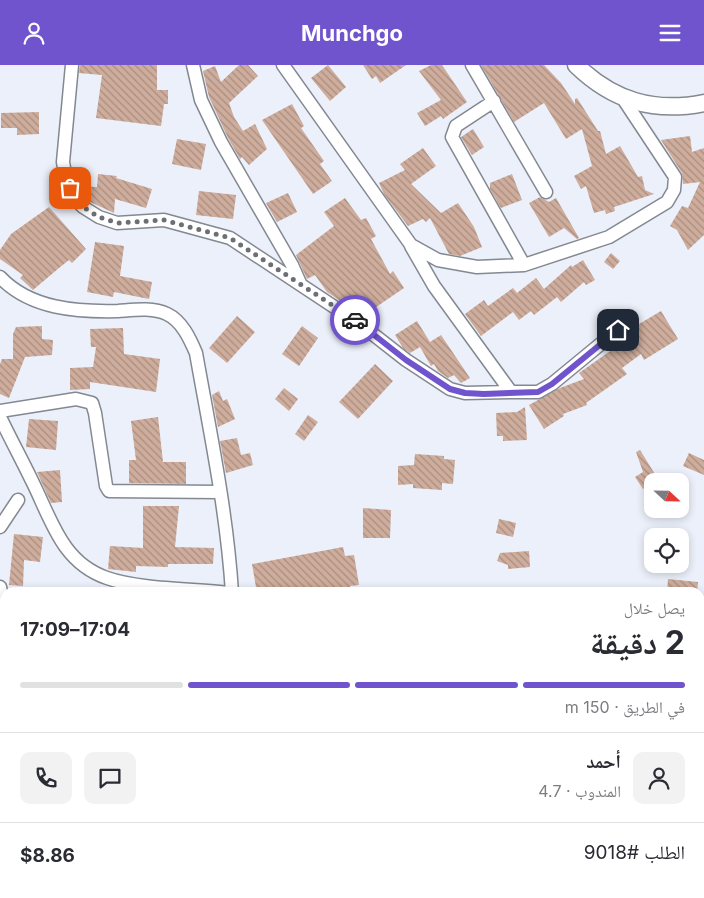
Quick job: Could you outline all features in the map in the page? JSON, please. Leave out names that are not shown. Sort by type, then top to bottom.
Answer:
[{"type":"main road","points":[[576,65],[595,83],[622,97],[654,106],[682,107],[704,103]]},
{"type":"street","points":[[72,65],[63,162],[66,179],[74,197],[83,207],[99,217],[118,223],[164,220],[230,238],[360,324],[406,360],[450,389],[465,393],[538,392],[552,384],[631,319]]},
{"type":"street","points":[[193,65],[201,100],[221,142],[292,265],[300,283]]},
{"type":"street","points":[[283,65],[411,245],[434,286],[511,393]]},
{"type":"street","points":[[472,65],[546,192]]},
{"type":"street","points":[[411,245],[438,260],[477,267],[524,265],[609,237],[667,202],[674,190],[675,177],[622,97]]},
{"type":"street","points":[[494,101],[456,126],[452,137],[524,265]]},
{"type":"street","points":[[0,277],[26,296],[54,308],[94,311],[145,309],[167,314],[180,325],[190,338],[196,353],[220,492],[229,550],[232,587]]},
{"type":"street","points":[[0,411],[76,399],[92,403],[106,486],[109,491],[220,492]]},
{"type":"street","points":[[0,417],[35,486],[56,536],[78,559],[106,578],[172,587]]},
{"type":"street","points":[[0,527],[18,500]]},
{"type":"building","points":[[80,65],[157,65],[157,90],[168,90],[168,104],[164,104],[161,126],[96,118],[102,75],[79,73]]},
{"type":"building","points":[[239,65],[248,65],[258,76],[229,103],[234,117],[243,131],[255,124],[267,149],[249,165],[242,157],[240,159],[228,138],[209,97],[203,71],[215,66],[221,82]]},
{"type":"building","points":[[328,65],[346,87],[330,101],[311,78]]},
{"type":"building","points":[[363,65],[406,65],[380,83],[376,76],[372,79]]},
{"type":"building","points":[[431,65],[442,65],[467,102],[443,119],[441,116],[425,126],[417,113],[441,100],[419,71]]},
{"type":"building","points":[[481,65],[544,65],[561,83],[575,104],[575,99],[577,98],[598,131],[600,131],[606,154],[620,146],[638,177],[642,176],[645,190],[654,194],[614,207],[615,211],[606,214],[605,210],[594,213],[586,186],[581,189],[574,176],[592,166],[582,129],[566,139],[544,103],[514,122]]},
{"type":"building","points":[[292,104],[304,126],[301,128],[324,161],[320,164],[332,181],[313,194],[262,120]]},
{"type":"building","points":[[39,112],[39,134],[17,135],[17,128],[1,128],[1,113]]},
{"type":"building","points":[[473,129],[484,147],[472,155],[461,137]]},
{"type":"building","points":[[690,136],[692,152],[704,148],[704,235],[688,250],[677,230],[670,226],[682,206],[688,208],[700,182],[683,184],[682,173],[661,140]]},
{"type":"building","points":[[177,139],[206,144],[201,170],[172,164]]},
{"type":"building","points":[[423,148],[436,166],[411,184],[441,213],[458,203],[474,227],[482,247],[460,256],[449,254],[430,218],[426,222],[423,219],[408,226],[384,194],[379,183],[405,170],[400,164]]},
{"type":"building","points":[[98,174],[117,176],[116,178],[152,189],[146,208],[115,199],[114,213],[88,201],[78,186],[97,187]]},
{"type":"building","points":[[512,174],[522,200],[501,208],[490,189],[490,183]]},
{"type":"building","points":[[199,191],[236,195],[233,219],[196,215]]},
{"type":"building","points":[[288,193],[297,212],[277,222],[266,203]]},
{"type":"building","points":[[540,197],[549,202],[556,198],[579,238],[577,239],[564,228],[549,237],[529,203]]},
{"type":"building","points":[[345,198],[361,220],[366,218],[376,236],[371,239],[390,274],[393,271],[404,288],[363,316],[327,292],[315,275],[307,279],[296,255],[334,226],[324,212]]},
{"type":"building","points":[[49,207],[86,249],[72,263],[69,260],[33,290],[20,278],[23,275],[0,259],[0,250],[11,234]]},
{"type":"building","points":[[95,242],[124,246],[120,276],[152,282],[149,299],[114,292],[113,297],[87,292]]},
{"type":"building","points":[[611,253],[620,261],[613,269],[604,262]]},
{"type":"building","points":[[583,260],[595,280],[586,285],[584,282],[561,302],[557,297],[534,315],[531,311],[519,320],[513,312],[481,336],[465,314],[484,300],[488,306],[513,288],[517,293],[536,278],[544,289],[571,265],[572,267]]},
{"type":"building","points":[[661,311],[678,339],[644,360],[641,354],[622,368],[627,374],[586,403],[587,405],[563,414],[564,416],[544,429],[529,405],[560,388],[584,379],[579,373],[630,337],[628,332],[634,327]]},
{"type":"building","points":[[237,316],[255,332],[227,363],[209,348]]},
{"type":"building","points":[[417,321],[430,342],[441,335],[470,378],[461,383],[454,375],[448,378],[438,371],[434,364],[431,366],[420,347],[410,353],[403,348],[395,335]]},
{"type":"building","points":[[42,326],[42,339],[53,340],[52,355],[25,357],[9,398],[0,394],[0,364],[2,359],[13,359],[13,334],[16,327]]},
{"type":"building","points":[[302,326],[318,338],[299,366],[282,354]]},
{"type":"building","points":[[123,328],[124,354],[160,359],[156,392],[90,382],[90,389],[70,390],[70,368],[93,367],[96,347],[91,347],[90,329]]},
{"type":"building","points":[[375,364],[393,381],[358,419],[339,402]]},
{"type":"building","points":[[284,388],[298,399],[289,411],[275,399]]},
{"type":"building","points":[[219,391],[223,401],[227,399],[235,419],[218,427],[212,395]]},
{"type":"building","points":[[525,407],[527,440],[503,441],[503,436],[497,436],[496,413],[517,412]]},
{"type":"building","points":[[308,415],[318,422],[304,441],[295,434]]},
{"type":"building","points":[[158,417],[163,462],[186,462],[186,484],[129,483],[129,460],[136,460],[131,421]]},
{"type":"building","points":[[29,419],[58,421],[56,450],[26,447]]},
{"type":"building","points":[[237,438],[241,455],[250,453],[253,465],[226,473],[220,441]]},
{"type":"building","points":[[640,450],[654,473],[644,473],[643,489],[635,477],[643,472],[636,452]]},
{"type":"building","points":[[689,453],[704,460],[704,475],[683,466]]},
{"type":"building","points":[[415,454],[444,456],[444,459],[455,460],[453,484],[442,483],[442,490],[413,488],[413,484],[398,485],[398,466],[414,465]]},
{"type":"building","points":[[60,470],[62,502],[51,503],[37,472]]},
{"type":"building","points":[[143,506],[179,506],[175,547],[214,548],[213,564],[168,564],[168,567],[136,566],[136,572],[108,569],[110,546],[143,548]]},
{"type":"building","points":[[363,508],[391,510],[390,538],[363,538]]},
{"type":"building","points":[[499,519],[516,523],[513,537],[496,533]]},
{"type":"building","points":[[14,534],[43,537],[40,562],[24,560],[23,586],[9,585]]},
{"type":"building","points":[[343,547],[345,556],[354,555],[359,585],[350,587],[256,587],[252,564]]},
{"type":"building","points":[[529,551],[530,567],[508,569],[508,565],[497,561],[500,553]]},
{"type":"building","points":[[668,579],[698,582],[698,587],[667,587]]},
{"type":"way so far","points":[[70,188],[74,197],[83,207],[99,217],[118,223],[164,220],[230,238],[268,265],[300,283],[355,320]]},
{"type":"route","points":[[355,320],[406,360],[450,389],[465,393],[484,394],[538,392],[552,384],[618,330]]}]
